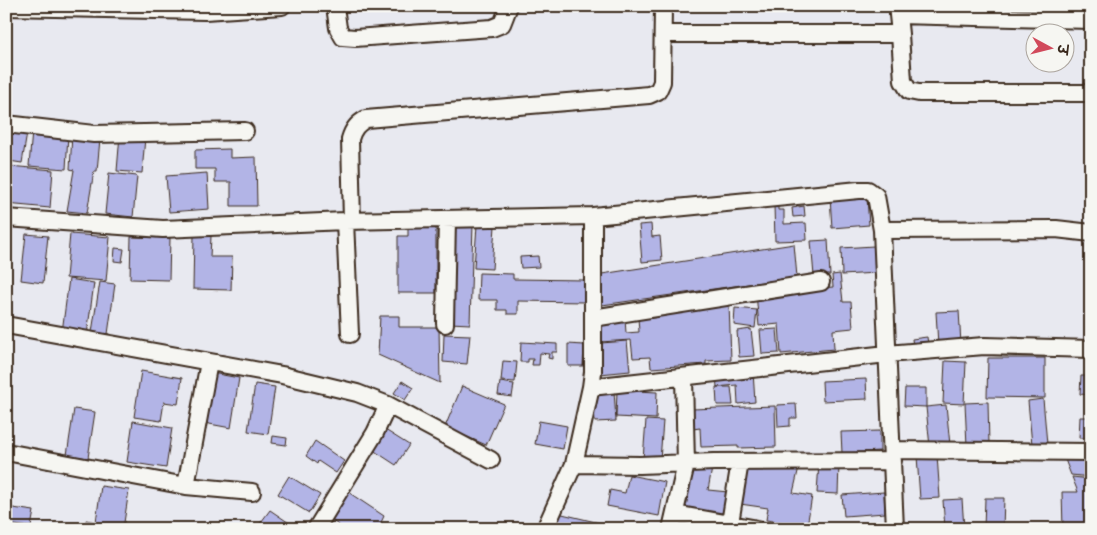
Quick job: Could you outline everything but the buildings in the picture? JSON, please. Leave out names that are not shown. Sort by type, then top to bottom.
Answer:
[{"type":"street","points":[[6,7],[205,11],[282,6]]},
{"type":"street","points":[[336,6],[338,28],[343,37],[355,38],[492,28],[502,24],[509,6]]},
{"type":"street","points":[[350,334],[350,140],[353,131],[359,124],[366,119],[649,95],[658,91],[662,82],[662,6]]},
{"type":"street","points":[[1091,20],[898,10],[903,81],[909,91],[919,93],[1091,93]]},
{"type":"street","points":[[663,34],[900,34]]},
{"type":"street","points":[[6,124],[94,134],[245,131]]},
{"type":"street","points":[[6,218],[163,229],[349,221],[593,216],[868,190],[876,196],[882,230],[895,529]]},
{"type":"street","points":[[546,529],[574,464],[591,388],[593,372],[593,216]]},
{"type":"street","points":[[445,324],[447,219]]},
{"type":"street","points":[[882,230],[1056,228],[1091,232]]},
{"type":"street","points":[[593,318],[821,282]]},
{"type":"street","points":[[6,325],[282,375],[348,391],[388,405],[491,460]]},
{"type":"street","points":[[591,388],[887,354],[984,346],[1091,349]]},
{"type":"street","points":[[186,486],[209,362]]},
{"type":"street","points":[[684,377],[686,464],[673,521],[758,529]]},
{"type":"street","points":[[316,529],[376,433],[388,405]]},
{"type":"street","points":[[6,452],[186,486],[252,492]]},
{"type":"street","points":[[574,464],[686,464],[892,456],[1091,452]]},
{"type":"street","points":[[730,526],[740,462]]}]
